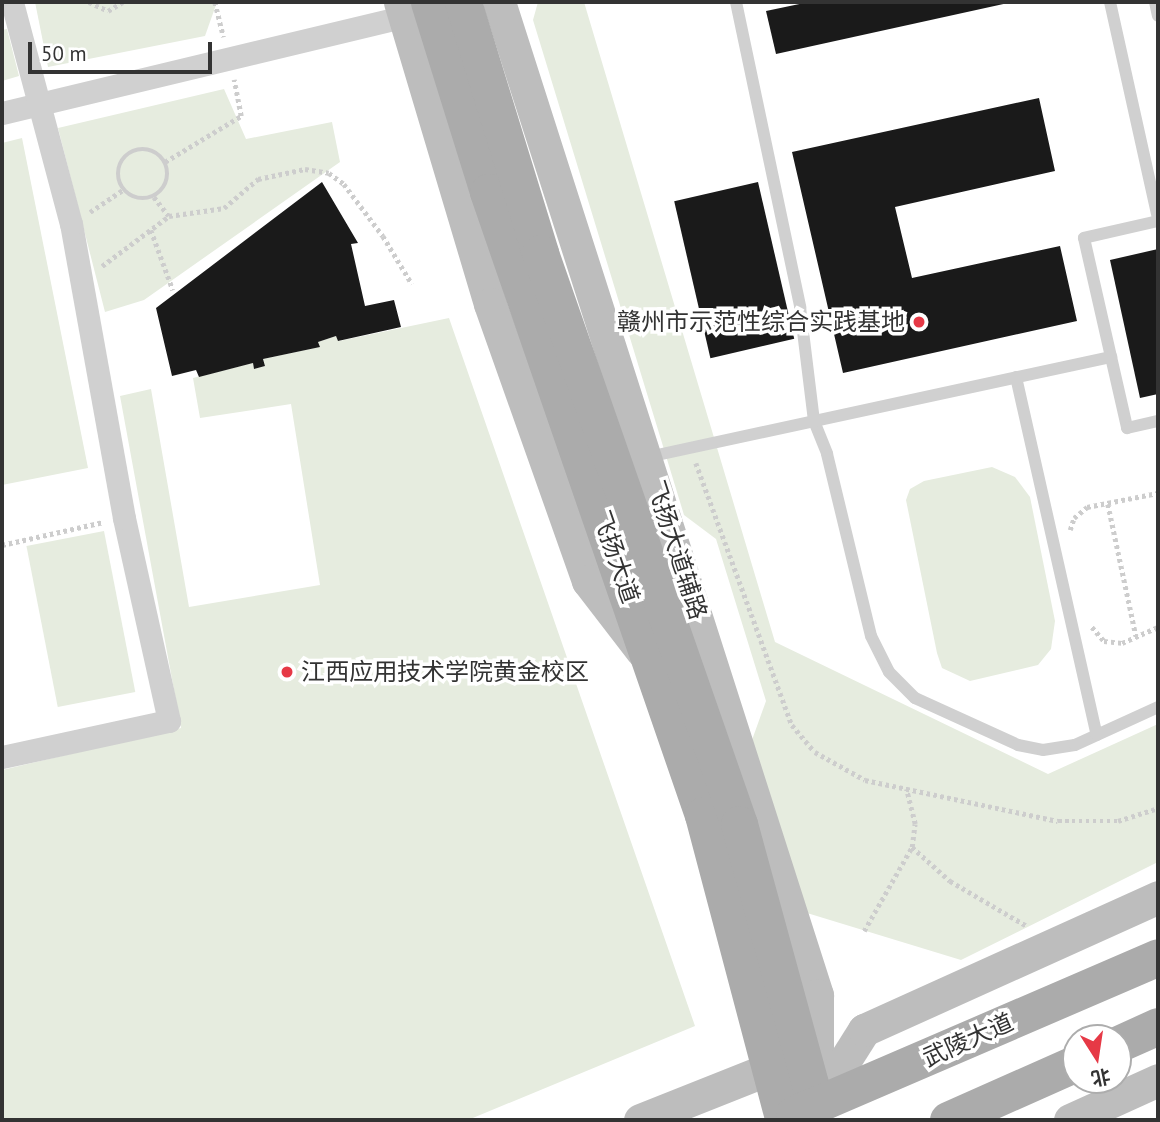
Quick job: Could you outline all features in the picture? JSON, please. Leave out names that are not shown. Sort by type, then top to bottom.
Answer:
[{"type":"main road","name":"飞扬大道","points":[[428,5],[488,192],[704,815],[819,1113]]},
{"type":"main road","name":"飞扬大道","points":[[428,5],[540,253],[739,824],[796,1058],[781,1119]]},
{"type":"main road","name":"武陵大道","points":[[781,1119],[819,1113],[1158,957]]},
{"type":"main road","points":[[1132,1038],[1158,1026]]},
{"type":"main road","points":[[948,1120],[1062,1069]]},
{"type":"street","points":[[2,757],[169,721],[124,518],[71,224],[12,2]]},
{"type":"street","name":"飞扬大道辅路","points":[[499,2],[648,457],[817,995],[796,1058]]},
{"type":"street","points":[[2,113],[230,59],[428,5],[489,304],[588,581],[655,669]]},
{"type":"street","points":[[488,192],[489,304]]},
{"type":"street","points":[[640,1120],[864,1030],[1158,897]]},
{"type":"street","points":[[819,1113],[864,1030]]},
{"type":"street","points":[[1070,1120],[1158,1080]]},
{"type":"lane","points":[[736,2],[800,307],[814,421],[827,454],[871,636],[889,672],[915,698],[1018,745],[1043,750],[1075,746],[1158,707]]},
{"type":"lane","points":[[1110,2],[1158,220],[1084,238],[1126,428],[1158,421]]},
{"type":"lane","points":[[1155,2],[1158,16]]},
{"type":"lane","points":[[648,457],[1111,357]]},
{"type":"lane","points":[[1016,377],[1097,735]]},
{"type":"path","points":[[89,2],[108,11],[123,2]]},
{"type":"path","points":[[165,162],[241,116],[215,2]]},
{"type":"path","points":[[146,149],[165,162],[166,186],[154,197],[137,199],[123,190],[118,174],[130,153],[146,149]]},
{"type":"path","points":[[81,280],[169,216],[225,208],[258,179],[305,169],[329,173],[344,184],[383,236],[412,284]]},
{"type":"path","points":[[71,224],[123,190]]},
{"type":"path","points":[[154,197],[169,216]]},
{"type":"path","points":[[151,230],[173,290]]},
{"type":"path","points":[[691,448],[792,725],[815,752],[865,780],[1058,821],[1118,821],[1158,808]]},
{"type":"path","points":[[1072,543],[1070,530],[1074,518],[1087,508],[1158,494]]},
{"type":"path","points":[[1108,503],[1136,636]]},
{"type":"path","points":[[2,545],[124,518]]},
{"type":"path","points":[[1090,624],[1104,641],[1122,643],[1158,627]]},
{"type":"path","points":[[864,931],[912,847],[915,824],[906,789]]},
{"type":"path","points":[[912,847],[950,881],[1028,927]]},
{"type":"shaded area","points":[[35,2],[217,2],[205,36],[48,67]]},
{"type":"shaded area","points":[[538,2],[584,2],[775,642],[1048,774],[1158,724],[1158,862],[961,960],[807,913],[752,740],[766,701],[716,539],[684,515],[533,20]]},
{"type":"shaded area","points":[[7,29],[19,76],[2,81],[2,30]]},
{"type":"shaded area","points":[[224,89],[246,139],[332,122],[340,162],[144,300],[105,312],[58,128]]},
{"type":"shaded area","points":[[22,138],[88,468],[2,485],[2,143]]},
{"type":"shaded area","name":"江西应用技术学院黄金校区","points":[[449,318],[695,1026],[468,1120],[2,1120],[2,770],[181,728],[120,396],[151,389],[189,607],[320,585],[291,404],[200,418],[193,378],[253,363],[254,369],[265,366],[263,359],[319,347],[318,342],[336,336],[339,341]]},
{"type":"shaded area","points":[[992,467],[1015,477],[1030,497],[1055,621],[1051,649],[1038,665],[970,681],[942,668],[906,500],[910,489],[924,481]]},
{"type":"shaded area","points":[[104,531],[135,692],[58,707],[26,546]]},
{"type":"building","points":[[809,2],[1008,3],[776,54],[766,11]]},
{"type":"building","points":[[1039,98],[1055,171],[895,207],[912,278],[1060,246],[1077,321],[843,373],[792,152]]},
{"type":"building","points":[[322,182],[358,243],[351,244],[365,306],[394,300],[401,327],[338,341],[336,336],[318,342],[320,347],[263,359],[265,366],[254,369],[253,363],[199,377],[196,370],[172,376],[156,308]]},
{"type":"building","points":[[758,182],[794,339],[710,358],[674,201]]},
{"type":"building","points":[[1158,249],[1158,394],[1140,398],[1110,260]]},
{"type":"place","name":"赣州市示范性综合实践基地","points":[[919,322]]},
{"type":"place","name":"江西应用技术学院黄金校区","points":[[287,672]]}]
